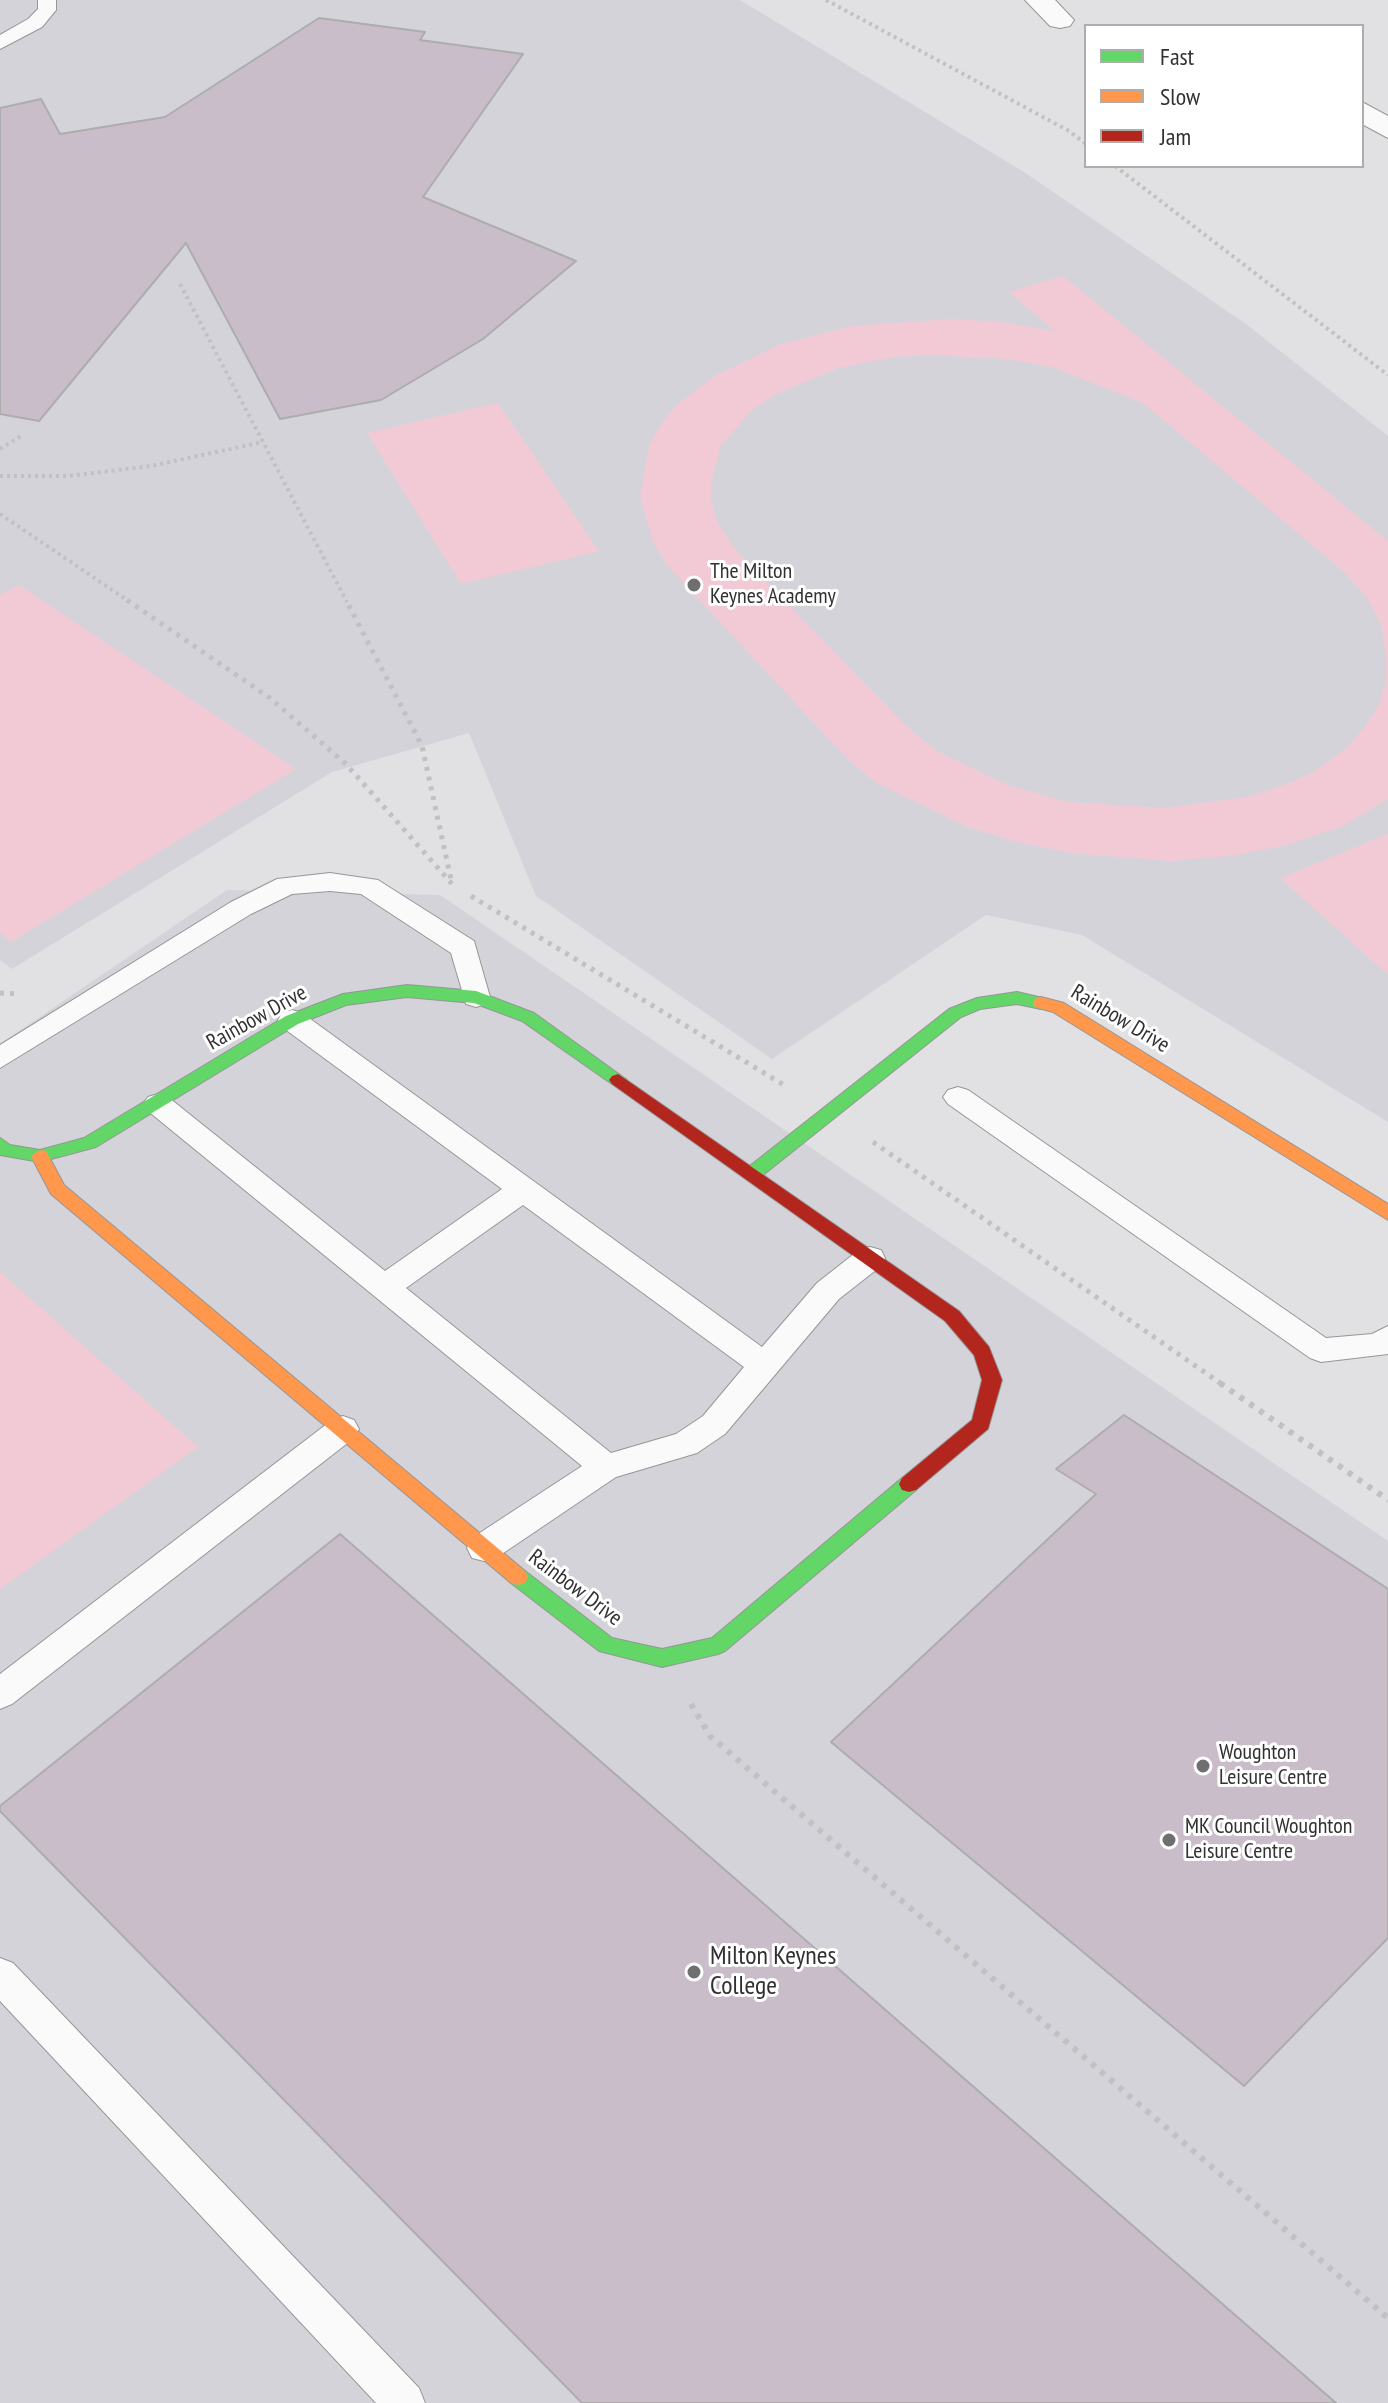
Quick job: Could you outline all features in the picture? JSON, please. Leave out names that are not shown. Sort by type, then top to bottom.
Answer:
[{"type":"street","points":[[1039,0],[1060,20]]},
{"type":"street","points":[[1364,112],[1388,129]]},
{"type":"street","name":"Rainbow Drive","points":[[0,1144],[5,1150],[40,1156],[90,1143],[292,1020],[343,1000],[394,993],[476,997],[528,1017],[952,1316],[982,1352],[992,1380],[981,1424],[718,1645],[662,1658],[606,1645],[484,1548],[57,1189],[40,1156]]},
{"type":"street","name":"Rainbow Drive","points":[[752,1174],[955,1013],[977,1004],[1017,998],[1058,1007],[1388,1213]]},
{"type":"lane","points":[[0,43],[35,23],[47,10],[47,0]]},
{"type":"lane","points":[[0,1058],[241,908],[287,885],[330,882],[368,886],[464,948],[476,997]]},
{"type":"lane","points":[[292,1020],[764,1365]]},
{"type":"lane","points":[[958,1097],[1321,1350],[1380,1345],[1388,1338]]},
{"type":"lane","points":[[158,1104],[606,1467]]},
{"type":"lane","points":[[384,1288],[524,1189]]},
{"type":"lane","points":[[484,1548],[606,1467],[686,1444],[714,1425],[828,1291],[870,1258]]},
{"type":"lane","points":[[0,1694],[343,1429]]},
{"type":"lane","points":[[0,1975],[404,2403]]},
{"type":"path","points":[[826,0],[1069,131],[1084,142]]},
{"type":"path","points":[[1118,168],[1388,375]]},
{"type":"path","points":[[0,514],[270,698],[346,764],[452,884],[422,746],[180,284]]},
{"type":"path","points":[[0,449],[21,436]]},
{"type":"path","points":[[0,476],[69,476],[151,466],[263,442]]},
{"type":"path","points":[[662,1658],[710,1736],[1388,2318]]},
{"type":"shaded area","name":"The Milton Keynes Academy","points":[[0,0],[740,0],[1024,172],[1246,324],[1388,436],[1388,1122],[1082,935],[986,915],[772,1059],[536,896],[469,733],[332,772],[12,969],[0,960]]},
{"type":"shaded area","points":[[1063,276],[1388,541],[1388,799],[1341,827],[1283,846],[1228,856],[1171,861],[1070,853],[1013,841],[965,826],[875,782],[847,759],[667,565],[653,542],[640,496],[649,446],[663,421],[679,403],[715,376],[781,344],[852,326],[952,319],[1001,322],[1055,331],[1009,292]],"holes":[[[932,355],[1008,359],[1052,367],[1143,403],[1343,571],[1368,599],[1381,625],[1386,680],[1379,705],[1345,749],[1314,772],[1281,786],[1247,797],[1164,808],[1067,802],[1007,785],[937,751],[906,726],[735,549],[718,524],[711,500],[711,483],[721,445],[751,411],[774,395],[839,368],[892,357]]]},
{"type":"shaded area","points":[[498,403],[599,551],[461,584],[367,433]]},
{"type":"shaded area","points":[[19,585],[296,769],[11,942],[0,933],[0,595]]},
{"type":"shaded area","points":[[1388,834],[1388,975],[1280,878]]},
{"type":"shaded area","name":"Milton Keynes College","points":[[227,890],[440,895],[1388,1541],[1388,2403],[0,2403],[0,1044]]},
{"type":"shaded area","points":[[0,1272],[198,1447],[0,1589]]},
{"type":"building","points":[[319,18],[425,32],[420,40],[523,54],[423,197],[576,261],[483,339],[381,400],[280,419],[186,243],[39,421],[0,414],[0,108],[41,99],[60,134],[165,117]]},
{"type":"building","name":"MK Council Woughton Leisure Centre","points":[[1124,1415],[1388,1589],[1388,1938],[1244,2086],[831,1742],[1096,1494],[1056,1469]]},
{"type":"building","points":[[340,1534],[1336,2403],[582,2403],[0,1811],[0,1806]]},
{"type":"traffic: fast","points":[[0,1144],[5,1150],[40,1156],[90,1143],[292,1020],[343,1000],[407,991],[476,997],[528,1017],[618,1080]]},
{"type":"traffic: fast","points":[[752,1174],[955,1013],[977,1004],[1017,998],[1041,1003]]},
{"type":"traffic: fast","points":[[518,1577],[606,1645],[662,1658],[718,1645],[909,1484]]},
{"type":"traffic: slow","points":[[1041,1003],[1058,1007],[1388,1213]]},
{"type":"traffic: slow","points":[[40,1156],[57,1189],[518,1577]]},
{"type":"traffic: jam","points":[[618,1080],[952,1316],[982,1352],[992,1380],[981,1424],[909,1484]]},
{"type":"place","name":"The Milton Keynes Academy","points":[[694,585]]},
{"type":"place","name":"Woughton Leisure Centre","points":[[1203,1766]]},
{"type":"place","name":"MK Council Woughton Leisure Centre","points":[[1169,1840]]},
{"type":"place","name":"Milton Keynes College","points":[[694,1972]]}]
